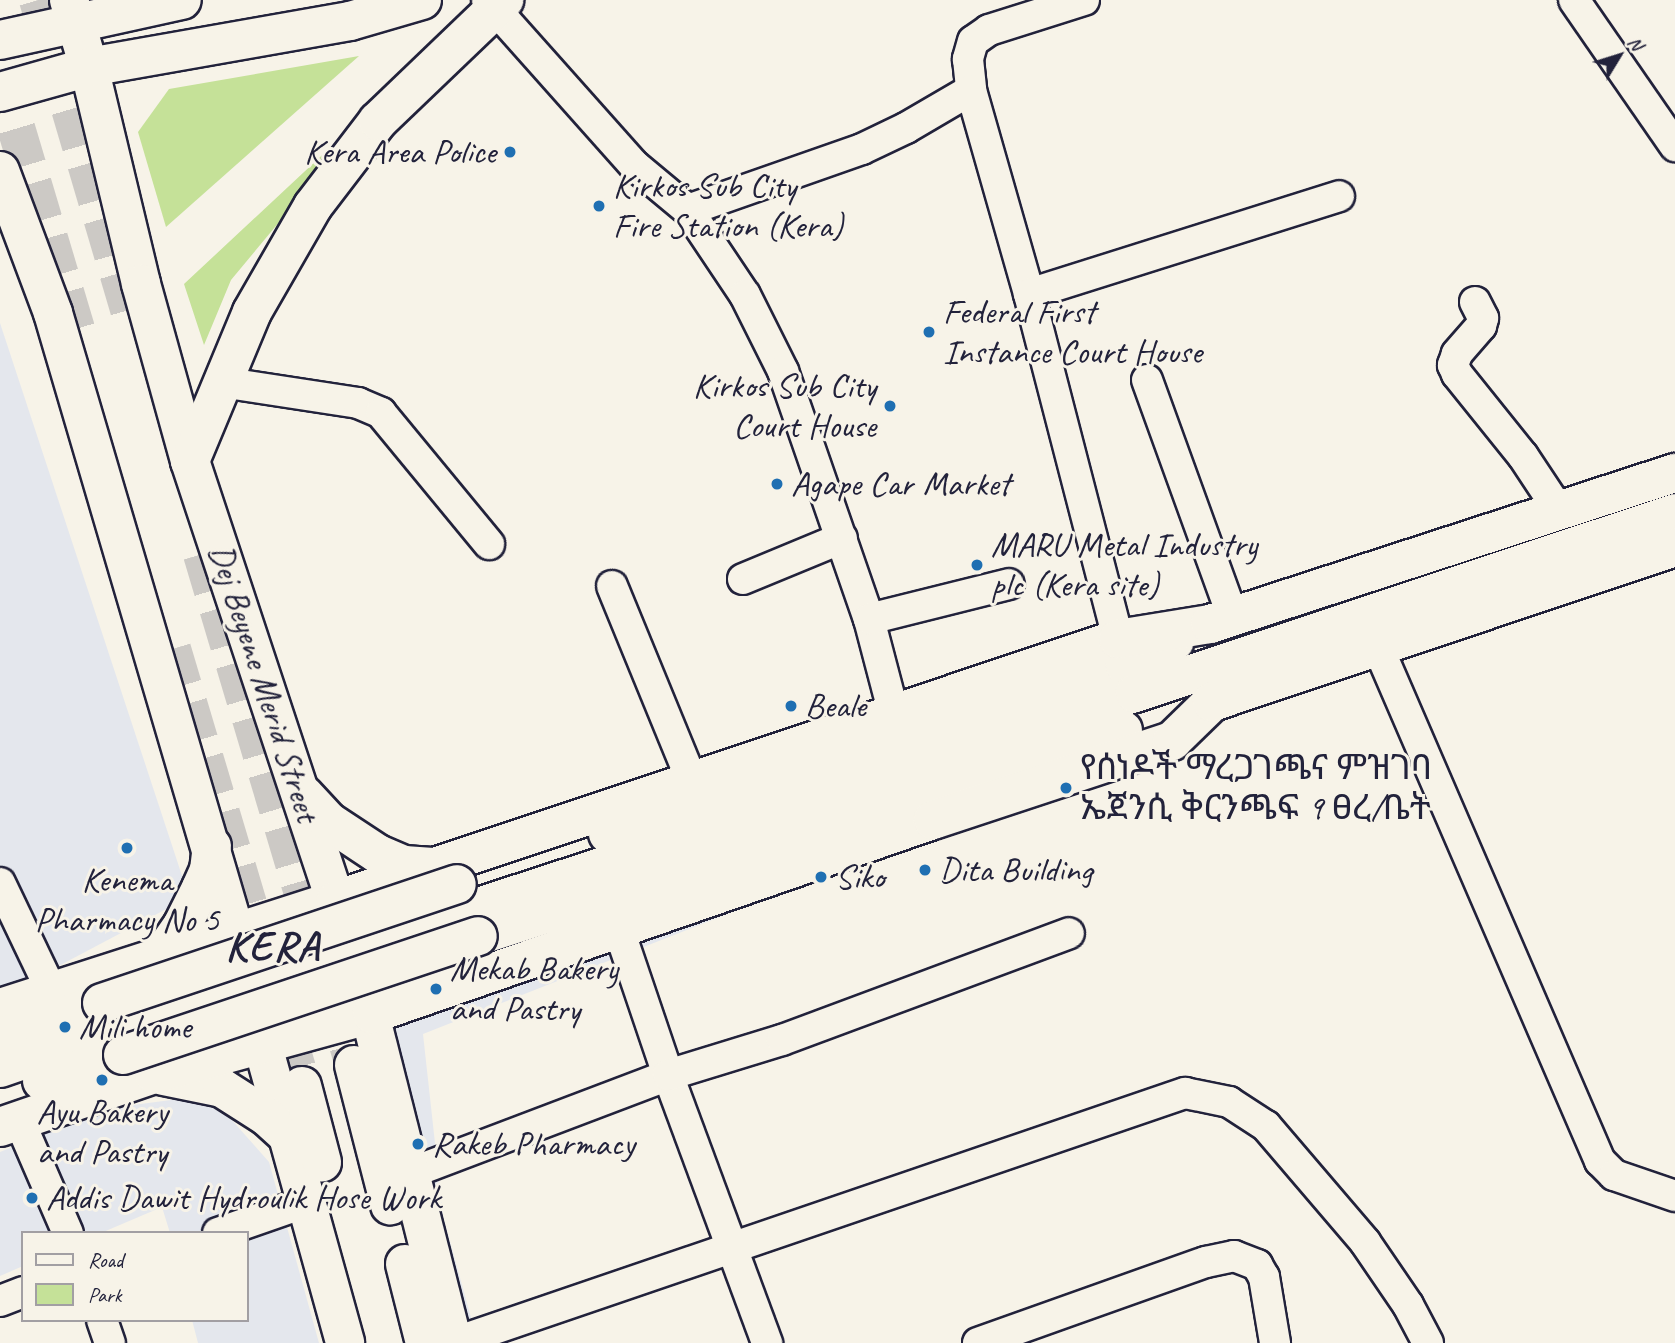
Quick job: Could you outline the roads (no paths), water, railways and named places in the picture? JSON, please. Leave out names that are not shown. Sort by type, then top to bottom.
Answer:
[{"type":"main road","points":[[0,40],[73,12],[182,0]]},
{"type":"main road","points":[[0,92],[89,67],[350,21],[422,0]]},
{"type":"main road","points":[[190,461],[252,312],[313,206],[384,114],[494,3]]},
{"type":"main road","name":"Dej Beyene Merid Street","points":[[73,12],[89,67],[141,284],[190,461],[372,1014],[371,1072],[408,1174],[453,1343]]},
{"type":"main road","points":[[0,171],[53,313],[237,930],[261,1045],[345,1343]]},
{"type":"main road","points":[[0,1037],[102,1003],[445,876],[691,779],[1118,639],[1222,620],[1675,473]]},
{"type":"main road","points":[[0,1068],[248,982],[1135,693],[1675,513]]},
{"type":"main road","points":[[6,1114],[478,936],[1378,647],[1673,556]]},
{"type":"main road","points":[[0,1008],[237,930],[336,900],[445,876],[1125,666],[1222,620]]},
{"type":"main road","points":[[138,1065],[261,1045],[372,1014],[455,986],[933,820],[1172,741],[1212,702]]},
{"type":"main road","points":[[300,791],[328,821],[378,854],[404,865],[445,876]]},
{"type":"main road","points":[[160,956],[182,926],[201,888],[209,870],[212,846]]},
{"type":"main road","points":[[425,1343],[371,1072],[417,1018],[455,986]]},
{"type":"main road","points":[[138,1065],[222,1088],[266,1116],[288,1136]]},
{"type":"main road","points":[[302,1086],[369,1343]]},
{"type":"street","points":[[1084,0],[989,30],[973,41],[968,59],[971,90],[1029,294],[1118,639]]},
{"type":"street","points":[[1574,0],[1675,146]]},
{"type":"street","points":[[494,3],[634,165],[688,210],[745,295],[783,371],[869,619],[894,714]]},
{"type":"street","points":[[688,210],[862,149],[906,128],[971,90]]},
{"type":"street","points":[[1029,294],[1339,196]]},
{"type":"street","points":[[1475,302],[1483,318],[1481,326],[1457,354],[1453,365],[1457,374],[1523,456],[1560,512]]},
{"type":"street","points":[[1147,380],[1222,620]]},
{"type":"street","points":[[221,382],[358,403],[381,414],[489,544]]},
{"type":"street","points":[[743,579],[842,538]]},
{"type":"street","points":[[869,619],[1009,584]]},
{"type":"street","points":[[612,586],[691,779]]},
{"type":"street","points":[[1378,647],[1600,1161],[1614,1174],[1675,1196]]},
{"type":"street","points":[[0,883],[51,992]]},
{"type":"street","points":[[619,930],[668,1075],[767,1343]]},
{"type":"street","points":[[408,1174],[668,1075],[782,1040],[1069,933]]},
{"type":"street","points":[[453,1343],[1185,1093],[1229,1102],[1266,1126],[1365,1242],[1408,1305],[1429,1343]]},
{"type":"street","points":[[6,1114],[67,1231]]},
{"type":"street","points":[[224,1231],[307,1202]]},
{"type":"street","points":[[978,1343],[1206,1262],[1234,1256],[1257,1265],[1264,1278],[1275,1343]]},
{"type":"street","points":[[0,1301],[21,1293]]},
{"type":"street","points":[[103,1322],[110,1343]]},
{"type":"tunnel","points":[[38,0],[133,322]]},
{"type":"tunnel","points":[[0,74],[77,333]]},
{"type":"tunnel","points":[[202,554],[354,1065]]},
{"type":"tunnel","points":[[172,649],[302,1086]]},
{"type":"place","name":"Kera Area Police","points":[[510,152]]},
{"type":"place","name":"Kirkos Sub City Fire Station (Kera)","points":[[599,206]]},
{"type":"place","name":"Federal First Instance Court House","points":[[929,332]]},
{"type":"place","name":"Kirkos Sub City Court House","points":[[890,406]]},
{"type":"place","name":"Agape Car Market","points":[[777,484]]},
{"type":"place","name":"MARU Metal Industry plc (Kera site)","points":[[977,565]]},
{"type":"place","name":"Beale","points":[[791,706]]},
{"type":"place","name":"የሰነዶች ማረጋገጫና ምዝገባ ኤጀንሲ ቅርንጫፍ 9 ፀረ/ቤት","points":[[1066,788]]},
{"type":"place","name":"Kenema Pharmacy No 5","points":[[127,848]]},
{"type":"place","name":"Dita Building","points":[[925,870]]},
{"type":"place","name":"Siko","points":[[821,877]]},
{"type":"place","name":"Mekab Bakery and Pastry","points":[[436,989]]},
{"type":"place","name":"Mili home","points":[[65,1027]]},
{"type":"place","name":"Ayu Bakery and Pastry","points":[[102,1080]]},
{"type":"place","name":"Rakeb Pharmacy","points":[[418,1144]]},
{"type":"place","name":"Addis Dawit Hydroulik Hose Work","points":[[32,1198]]},
{"type":"district","name":"KERA","points":[[273,947]]}]
